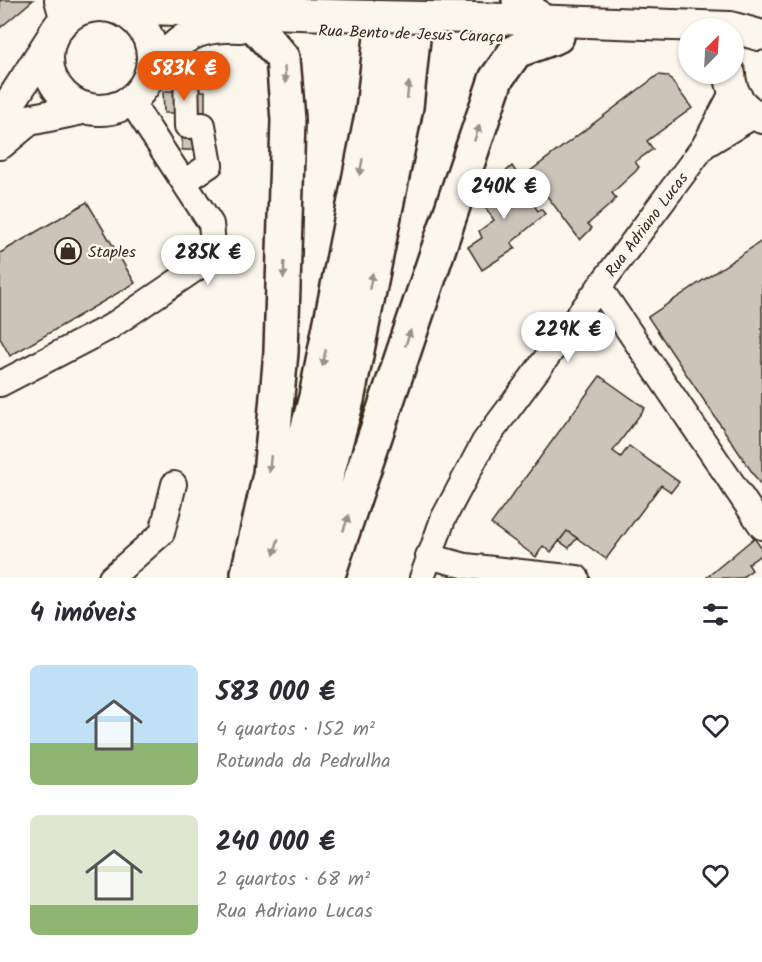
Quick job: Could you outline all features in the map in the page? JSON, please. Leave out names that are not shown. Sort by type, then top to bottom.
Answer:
[{"type":"highway","points":[[268,578],[316,397],[373,110],[385,0]]},
{"type":"highway","points":[[299,578],[347,400],[406,107],[417,0]]},
{"type":"highway","points":[[246,578],[270,474],[281,352],[288,120],[284,58],[264,13]]},
{"type":"highway","points":[[327,578],[496,79],[539,19]]},
{"type":"main road","name":"Rua Bento de Jesus Caraça","points":[[104,4],[264,13],[329,23],[475,27],[539,19],[730,27],[761,35]]},
{"type":"main road","points":[[0,118],[57,19],[81,9],[104,4],[130,15],[142,27],[150,41],[152,57],[158,64],[142,89],[130,100],[117,107],[102,110],[87,108],[70,100],[57,88],[50,71],[48,53],[57,19]]},
{"type":"main road","name":"Rua Bento de Jesus Caraça","points":[[158,64],[177,42],[201,31],[228,26],[264,13]]},
{"type":"main road","name":"Rua Bento de Jesus Caraça","points":[[539,19],[678,41]]},
{"type":"main road","points":[[744,46],[748,41],[761,35]]},
{"type":"main road","name":"Rua Adriano Lucas","points":[[734,84],[746,109],[759,116]]},
{"type":"main road","points":[[0,144],[29,120],[87,108]]},
{"type":"street","points":[[158,64],[186,64],[187,126],[203,125],[210,165],[184,182]]},
{"type":"street","name":"Rua Adriano Lucas","points":[[425,567],[447,510],[484,442],[704,146],[729,84]]},
{"type":"street","points":[[0,384],[110,327],[207,261],[213,244],[211,224],[130,100]]},
{"type":"street","name":"Rua Adriano Lucas","points":[[704,146],[759,116]]},
{"type":"street","points":[[599,287],[762,527]]},
{"type":"street","points":[[111,578],[162,534],[174,484]]},
{"type":"street","points":[[425,567],[466,566],[578,578]]},
{"type":"building","points":[[0,0],[33,0],[0,28]]},
{"type":"building","points":[[658,75],[668,76],[692,108],[647,141],[653,149],[635,162],[639,167],[612,193],[616,198],[588,224],[592,228],[580,240],[529,172]]},
{"type":"building","points":[[163,91],[205,91],[205,113],[164,113]]},
{"type":"building","points":[[182,136],[199,136],[199,150],[182,150]]},
{"type":"building","points":[[512,166],[520,178],[502,192],[508,199],[522,188],[538,211],[541,209],[545,214],[511,243],[516,248],[482,270],[468,247],[482,238],[479,231],[494,220],[482,203],[487,192],[485,191]]},
{"type":"building","points":[[87,202],[135,283],[10,356],[0,338],[0,253]]},
{"type":"building","points":[[762,241],[762,487],[648,317]]},
{"type":"building","points":[[600,376],[645,408],[613,451],[621,457],[629,446],[679,482],[671,492],[661,485],[606,559],[567,531],[551,552],[543,546],[536,557],[491,524]]},
{"type":"building","points":[[567,531],[577,538],[569,548],[559,541]]},
{"type":"building","points":[[754,538],[762,549],[762,554],[748,564],[752,570],[741,578],[706,578]]},
{"type":"place","name":"Staples","points":[[68,251]]}]
